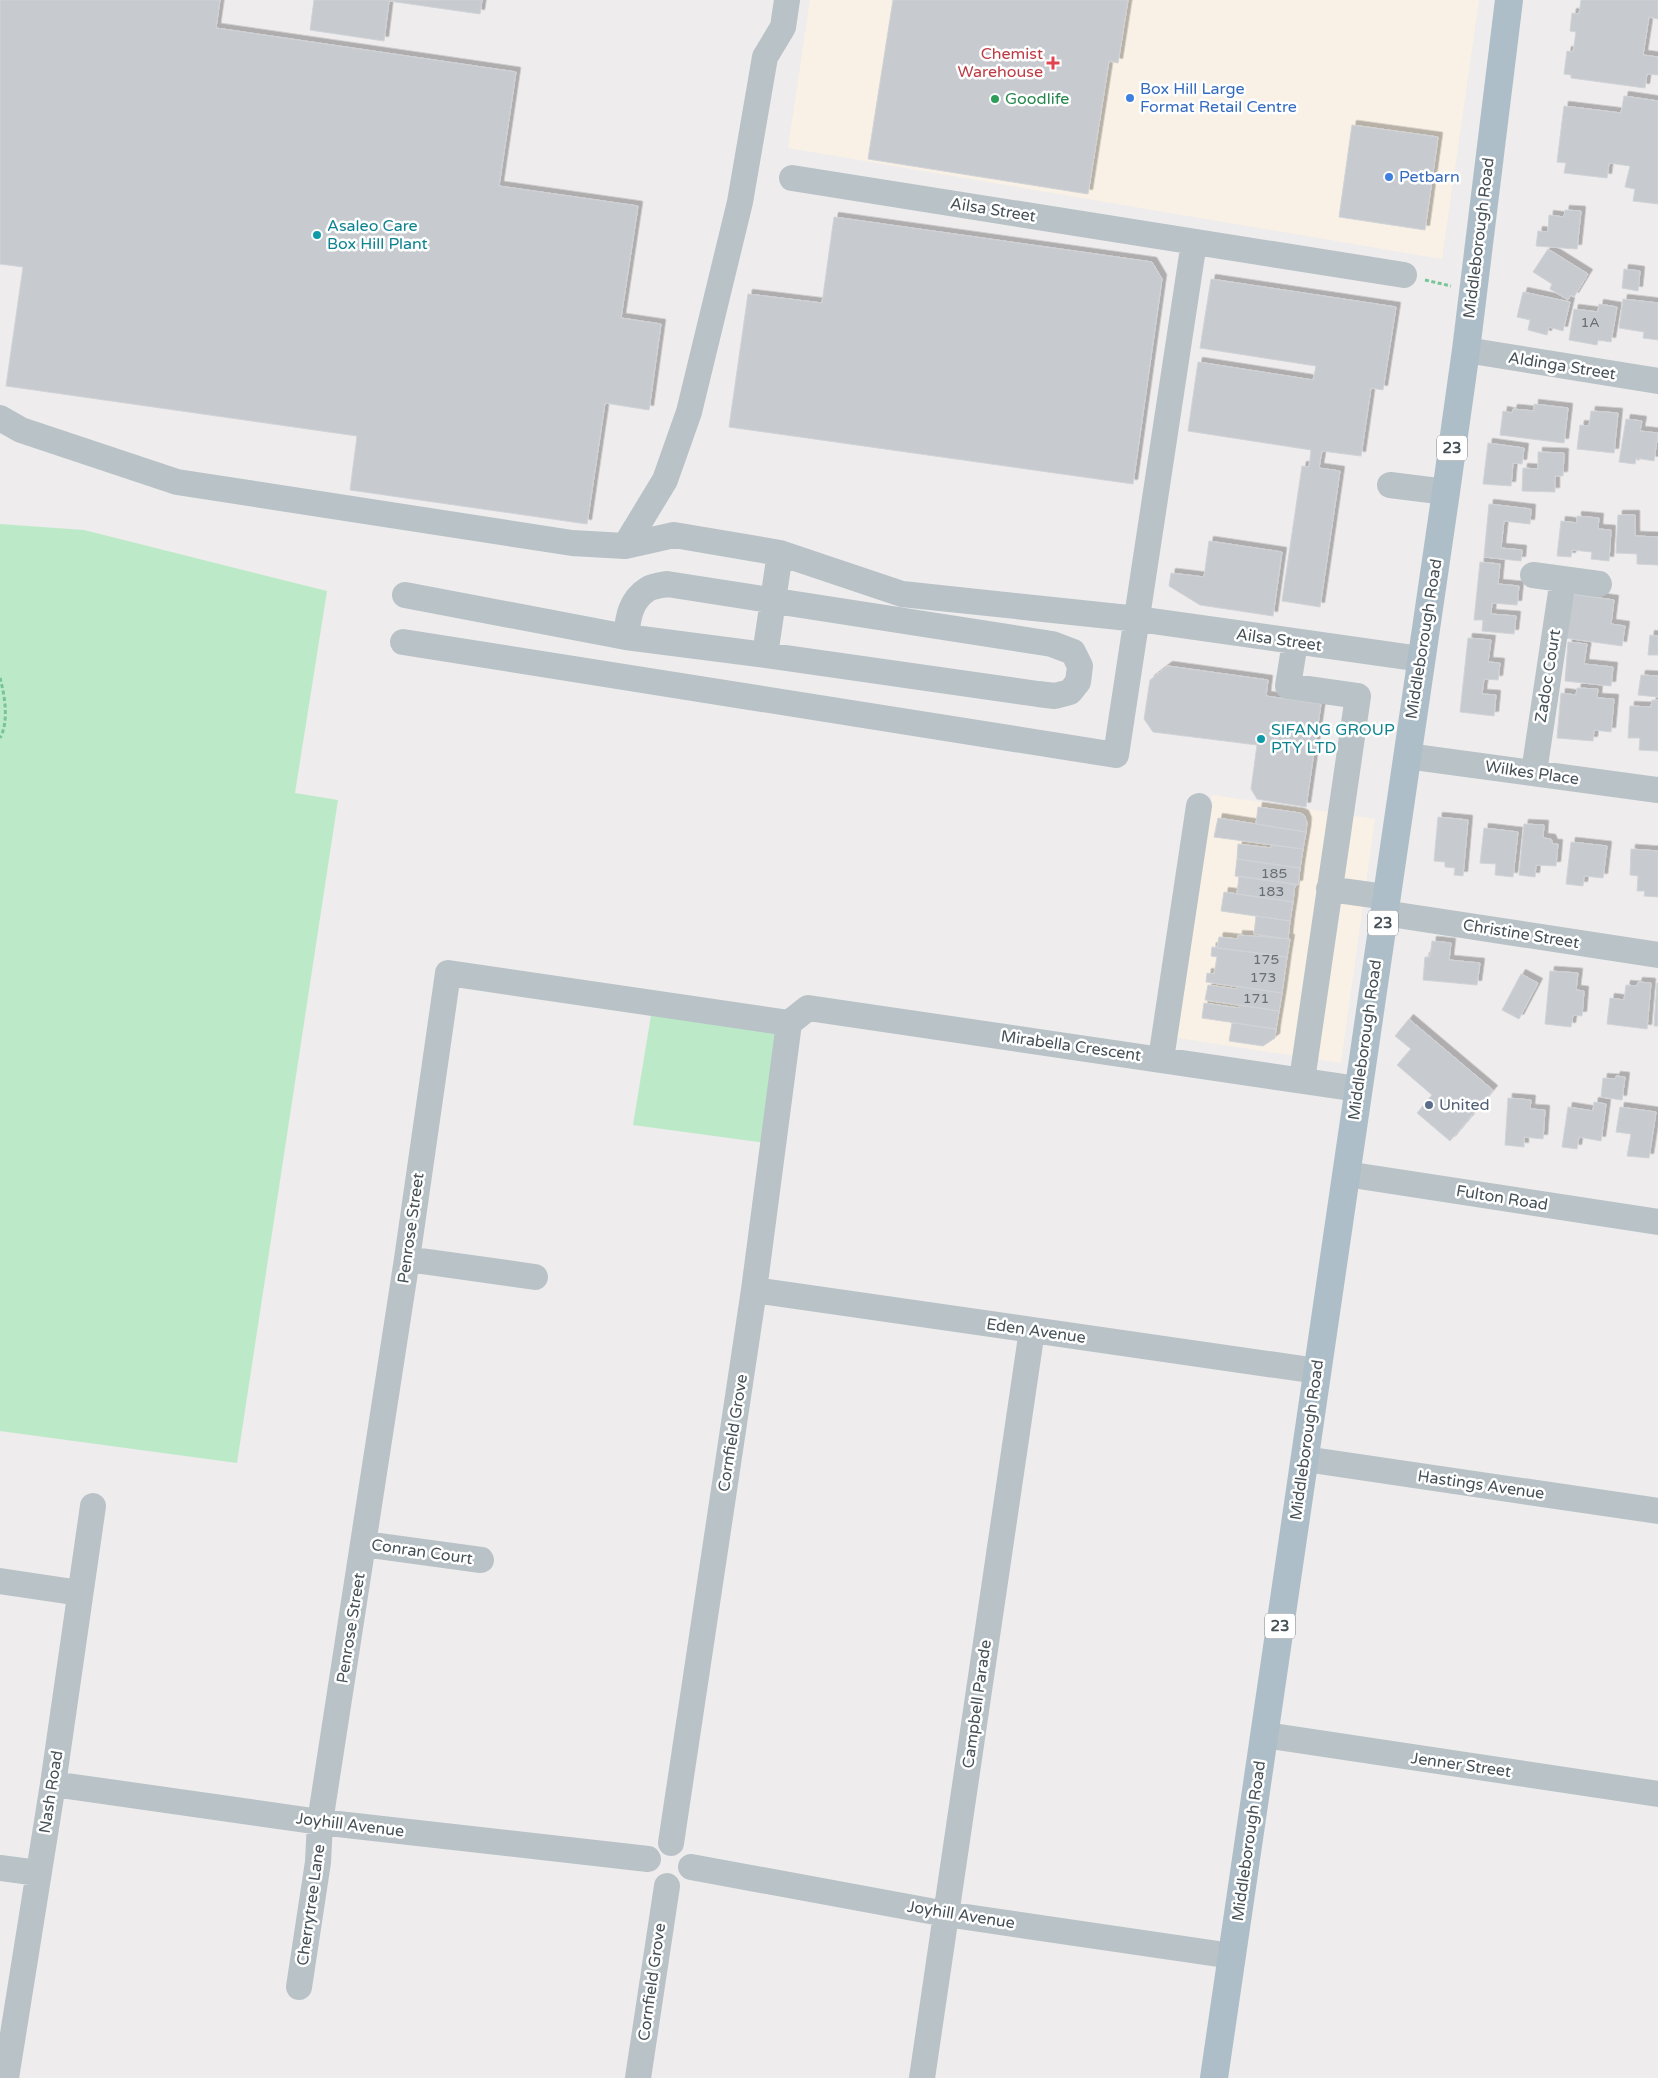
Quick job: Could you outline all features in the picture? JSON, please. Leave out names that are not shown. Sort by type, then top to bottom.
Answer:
[{"type":"main road","name":"Middleborough Road","points":[[1214,2078],[1446,492],[1466,350],[1508,0]]},
{"type":"street","points":[[625,546],[665,480],[689,412],[740,202],[765,57],[783,27],[787,0]]},
{"type":"street","name":"Ailsa Street","points":[[792,178],[1404,276]]},
{"type":"street","points":[[403,642],[1116,755],[1194,242]]},
{"type":"street","name":"Aldinga Street","points":[[1466,350],[1658,381]]},
{"type":"street","name":"Ailsa Street","points":[[0,418],[22,430],[177,482],[572,544],[625,546],[674,535],[780,553],[902,594],[1138,619],[1421,659]]},
{"type":"street","points":[[1390,485],[1446,492]]},
{"type":"street","points":[[765,654],[780,553]]},
{"type":"street","points":[[1533,575],[1599,584]]},
{"type":"street","name":"Zadoc Court","points":[[1534,772],[1563,579]]},
{"type":"street","points":[[405,595],[626,637],[765,654],[1055,696],[1070,692],[1078,682],[1080,666],[1073,652],[1052,644],[667,584],[649,588],[636,601],[628,614],[626,637]]},
{"type":"street","points":[[1295,642],[1288,686],[1358,696],[1302,1080]]},
{"type":"street","name":"Wilkes Place","points":[[1406,756],[1658,790]]},
{"type":"street","points":[[1162,1059],[1199,806]]},
{"type":"street","name":"Christine Street","points":[[1330,890],[1385,905],[1658,954]]},
{"type":"street","name":"Penrose Street","points":[[320,1822],[407,1259],[448,973],[789,1023]]},
{"type":"street","name":"Mirabella Crescent","points":[[789,1023],[808,1008],[1358,1089]]},
{"type":"street","name":"Cornfield Grove","points":[[671,1842],[754,1290],[789,1023]]},
{"type":"street","name":"Fulton Road","points":[[1346,1174],[1658,1222]]},
{"type":"street","points":[[407,1259],[535,1277]]},
{"type":"street","name":"Eden Avenue","points":[[754,1290],[1317,1371]]},
{"type":"street","name":"Campbell Parade","points":[[922,2078],[1032,1330]]},
{"type":"street","name":"Hastings Avenue","points":[[1305,1459],[1658,1511]]},
{"type":"street","name":"Nash Road","points":[[6,2078],[53,1784],[93,1506]]},
{"type":"street","name":"Conran Court","points":[[364,1544],[481,1560]]},
{"type":"street","points":[[0,1581],[80,1593]]},
{"type":"street","name":"Jenner Street","points":[[1265,1736],[1658,1794]]},
{"type":"street","name":"Joyhill Avenue","points":[[53,1784],[320,1822],[648,1859]]},
{"type":"street","name":"Cherrytree Lane","points":[[299,1987],[318,1862],[320,1822]]},
{"type":"street","points":[[671,1842],[680,1845],[686,1851],[690,1858],[691,1867],[689,1874],[680,1884],[667,1886],[658,1884],[651,1877],[647,1869],[648,1859],[652,1850],[661,1844],[671,1842]]},
{"type":"street","name":"Joyhill Avenue","points":[[691,1867],[946,1914],[1232,1956]]},
{"type":"street","points":[[0,1868],[38,1873]]},
{"type":"street","name":"Cornfield Grove","points":[[638,2078],[667,1886]]},
{"type":"path","points":[[1404,276],[1473,291]]},
{"type":"path","points":[[0,678],[6,704],[6,718],[0,738]]},
{"type":"shaded area","name":"Box Hill Large Format Retail Centre","points":[[810,0],[1479,0],[1442,259],[788,148]]},
{"type":"shaded area","points":[[1212,795],[1375,819],[1341,1063],[1172,1037]]},
{"type":"green space","points":[[0,524],[84,530],[327,591],[295,793],[338,800],[237,1463],[0,1431]]},
{"type":"green space","points":[[653,1003],[789,1023],[773,1144],[633,1125]]},
{"type":"building","name":"Asaleo Care Box Hill Plant","points":[[0,0],[220,0],[216,28],[516,72],[499,186],[638,206],[621,318],[661,324],[649,410],[605,403],[587,524],[350,490],[357,436],[6,386],[23,267],[0,264]]},
{"type":"building","points":[[314,0],[482,0],[480,14],[389,1],[384,41],[310,30]]},
{"type":"building","points":[[893,0],[1128,0],[1118,63],[1109,61],[1088,194],[868,159]]},
{"type":"building","points":[[1581,0],[1658,0],[1658,19],[1649,17],[1643,55],[1658,57],[1658,75],[1647,74],[1645,88],[1571,78],[1571,75],[1564,74],[1567,51],[1573,52],[1576,32],[1570,31],[1572,13],[1579,14]]},
{"type":"building","points":[[1624,96],[1658,101],[1658,204],[1633,201],[1635,189],[1625,187],[1630,166],[1609,163],[1607,178],[1564,173],[1566,163],[1557,162],[1564,106],[1621,113]]},
{"type":"building","name":"Petbarn","points":[[1352,125],[1438,137],[1425,230],[1339,217]]},
{"type":"building","points":[[1565,210],[1581,211],[1577,249],[1536,246],[1538,231],[1548,232],[1549,215],[1564,217]]},
{"type":"building","points":[[834,217],[1152,262],[1162,279],[1133,484],[729,427],[748,294],[822,303]]},
{"type":"building","points":[[1548,249],[1588,274],[1574,297],[1571,295],[1568,300],[1550,289],[1552,284],[1533,272]]},
{"type":"building","points":[[1624,269],[1640,271],[1638,291],[1622,288]]},
{"type":"building","points":[[1211,279],[1396,307],[1383,390],[1371,388],[1361,456],[1322,451],[1319,468],[1340,471],[1320,607],[1282,601],[1302,466],[1309,467],[1311,450],[1188,431],[1198,362],[1313,380],[1316,366],[1200,348]]},
{"type":"building","points":[[1523,292],[1570,302],[1563,331],[1549,327],[1547,335],[1528,330],[1530,320],[1517,317]]},
{"type":"building","points":[[1623,299],[1658,303],[1658,340],[1643,338],[1644,332],[1619,328]]},
{"type":"building","points":[[1599,304],[1617,307],[1611,342],[1598,340],[1597,345],[1569,340],[1574,309],[1598,312]]},
{"type":"building","points":[[1534,404],[1568,408],[1564,443],[1500,435],[1503,411],[1512,413],[1513,409],[1534,411]]},
{"type":"building","points":[[1591,411],[1618,413],[1614,453],[1577,449],[1580,425],[1589,426]]},
{"type":"building","points":[[1626,419],[1642,421],[1640,431],[1658,433],[1654,461],[1636,458],[1635,464],[1619,462]]},
{"type":"building","points":[[1488,443],[1524,448],[1522,464],[1513,463],[1511,486],[1483,484]]},
{"type":"building","points":[[1538,452],[1564,453],[1563,476],[1555,476],[1555,492],[1522,491],[1523,468],[1538,469]]},
{"type":"building","points":[[1489,504],[1531,509],[1530,524],[1504,521],[1501,548],[1522,550],[1521,561],[1484,557]]},
{"type":"building","points":[[1618,515],[1635,515],[1635,536],[1658,537],[1658,565],[1637,564],[1637,554],[1616,553]]},
{"type":"building","points":[[1577,516],[1599,518],[1598,529],[1611,530],[1609,561],[1591,559],[1592,552],[1572,550],[1571,557],[1557,556],[1561,521],[1577,523]]},
{"type":"building","points":[[1209,541],[1282,552],[1273,616],[1200,605],[1169,586],[1171,573],[1204,577]]},
{"type":"building","points":[[1480,562],[1500,564],[1498,584],[1519,586],[1517,605],[1492,603],[1491,614],[1516,616],[1514,634],[1482,631],[1483,620],[1474,620]]},
{"type":"building","points":[[1571,594],[1614,600],[1611,624],[1625,626],[1622,646],[1565,638]]},
{"type":"building","points":[[1650,635],[1658,636],[1658,655],[1648,655]]},
{"type":"building","points":[[1468,638],[1491,640],[1488,662],[1500,663],[1498,680],[1484,679],[1482,694],[1496,695],[1494,716],[1460,712]]},
{"type":"building","points":[[1568,642],[1587,644],[1584,664],[1613,667],[1611,686],[1565,681]]},
{"type":"building","name":"SIFANG GROUP PTY LTD","points":[[1168,666],[1268,680],[1266,696],[1321,704],[1306,807],[1257,799],[1251,789],[1257,745],[1153,732],[1144,719],[1150,680]]},
{"type":"building","points":[[1641,675],[1658,676],[1658,697],[1638,695]]},
{"type":"building","points":[[1577,688],[1598,689],[1597,698],[1614,699],[1611,732],[1594,730],[1593,741],[1557,738],[1561,693],[1576,695]]},
{"type":"building","points":[[1652,700],[1658,700],[1658,751],[1639,750],[1640,738],[1628,738],[1630,706],[1651,707]]},
{"type":"building","points":[[1258,807],[1304,815],[1307,822],[1306,832],[1256,824]]},
{"type":"building","points":[[1438,817],[1468,820],[1463,876],[1454,875],[1455,868],[1445,867],[1445,862],[1434,861]]},
{"type":"building","points":[[1218,818],[1306,832],[1303,849],[1214,837]]},
{"type":"building","points":[[1524,824],[1544,825],[1543,838],[1551,839],[1553,844],[1558,844],[1556,866],[1536,865],[1535,877],[1519,875]]},
{"type":"building","points":[[1484,828],[1518,832],[1513,877],[1495,875],[1496,864],[1480,863]]},
{"type":"building","points":[[1571,842],[1607,846],[1603,878],[1584,876],[1583,886],[1566,884]]},
{"type":"building","points":[[1238,844],[1271,848],[1271,845],[1303,849],[1300,868],[1237,859]]},
{"type":"building","points":[[1631,849],[1658,851],[1658,897],[1644,896],[1645,891],[1637,891],[1638,876],[1630,875]]},
{"type":"building","points":[[1237,859],[1300,868],[1298,885],[1235,876]]},
{"type":"building","points":[[1239,876],[1295,884],[1293,902],[1237,894]]},
{"type":"building","points":[[1224,892],[1293,902],[1290,921],[1221,911]]},
{"type":"building","points":[[1256,916],[1290,921],[1288,939],[1254,934]]},
{"type":"building","points":[[1238,935],[1290,939],[1287,957],[1217,948],[1219,937],[1238,939]]},
{"type":"building","points":[[1432,941],[1451,943],[1449,960],[1480,963],[1477,985],[1423,980],[1425,957],[1430,957]]},
{"type":"building","points":[[1212,947],[1287,957],[1282,993],[1206,982],[1207,973],[1214,974],[1217,957],[1211,956]]},
{"type":"building","points":[[1550,971],[1578,973],[1576,990],[1584,991],[1582,1016],[1573,1015],[1571,1027],[1545,1024]]},
{"type":"building","points":[[1521,974],[1538,983],[1519,1019],[1502,1010]]},
{"type":"building","points":[[1638,982],[1651,983],[1647,1029],[1607,1024],[1610,998],[1624,1000],[1626,985],[1637,986]]},
{"type":"building","points":[[1657,983],[1658,1026],[1654,1026]]},
{"type":"building","points":[[1208,985],[1236,989],[1237,986],[1282,993],[1279,1011],[1205,1000]]},
{"type":"building","points":[[1204,1003],[1239,1008],[1240,1005],[1279,1011],[1276,1029],[1202,1018]]},
{"type":"building","points":[[1409,1019],[1493,1090],[1450,1141],[1417,1113],[1432,1095],[1397,1065],[1411,1049],[1395,1036]]},
{"type":"building","points":[[1232,1023],[1276,1029],[1275,1038],[1263,1046],[1229,1041]]},
{"type":"building","points":[[1616,1076],[1625,1077],[1622,1100],[1601,1097],[1603,1078],[1615,1079]]},
{"type":"building","points":[[1508,1098],[1531,1100],[1530,1109],[1545,1110],[1543,1139],[1524,1137],[1524,1147],[1505,1145]]},
{"type":"building","points":[[1594,1102],[1606,1104],[1601,1141],[1579,1137],[1577,1149],[1562,1147],[1568,1107],[1593,1111]]},
{"type":"building","points":[[1620,1107],[1656,1112],[1649,1158],[1627,1156],[1631,1134],[1616,1132]]},
{"type":"place","name":"Chemist Warehouse","points":[[1053,63]]},
{"type":"place","name":"Box Hill Large Format Retail Centre","points":[[1130,98]]},
{"type":"place","name":"Goodlife","points":[[995,99]]},
{"type":"place","name":"Petbarn","points":[[1389,177]]},
{"type":"place","name":"Asaleo Care Box Hill Plant","points":[[317,235]]},
{"type":"place","name":"SIFANG GROUP PTY LTD","points":[[1261,739]]},
{"type":"place","name":"United","points":[[1429,1105]]}]
